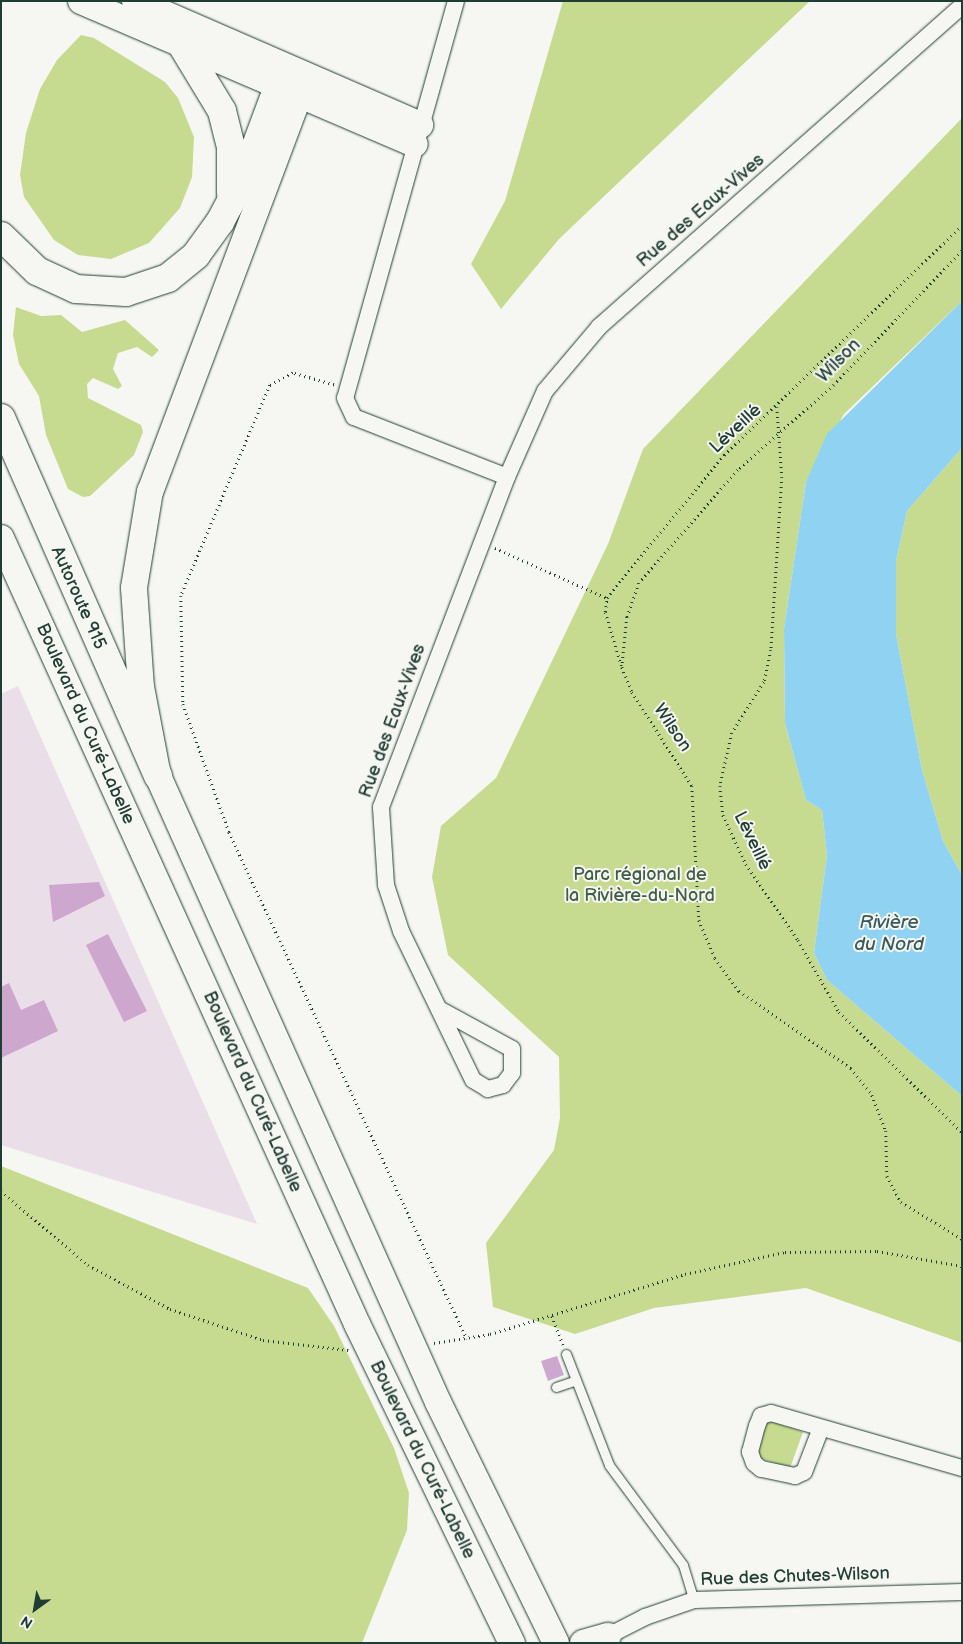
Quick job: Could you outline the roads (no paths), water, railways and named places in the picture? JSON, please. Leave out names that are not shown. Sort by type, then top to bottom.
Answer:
[{"type":"highway","points":[[182,45],[224,117],[231,146],[232,197]]},
{"type":"highway","points":[[1,236],[25,262],[62,284],[90,292],[126,292],[162,281],[189,262],[214,232],[292,82]]},
{"type":"highway","name":"Autoroute 915","points":[[1,418],[158,776]]},
{"type":"main road","points":[[81,1],[182,45],[292,82],[418,135]]},
{"type":"main road","points":[[135,1],[292,82]]},
{"type":"main road","name":"Boulevard du Curé-Labelle","points":[[292,82],[164,446],[141,530],[135,630],[158,776],[438,1402],[559,1642]]},
{"type":"main road","name":"Boulevard du Curé-Labelle","points":[[1,538],[357,1324],[512,1643]]},
{"type":"main road","points":[[582,1643],[606,1640]]},
{"type":"street","points":[[455,2],[345,398],[354,417],[507,477]]},
{"type":"street","name":"Rue des Eaux-Vives","points":[[439,1009],[512,1049],[512,1074],[502,1085],[488,1088],[473,1080],[401,932],[386,885],[381,807],[507,477],[545,391],[599,327],[962,6]]},
{"type":"street","points":[[821,1428],[804,1472],[794,1476],[761,1469],[754,1463],[750,1452],[761,1416],[771,1413],[962,1468]]},
{"type":"street","name":"Rue des Chutes-Wilson","points":[[606,1640],[645,1617],[694,1600],[962,1592]]},
{"type":"lane","points":[[565,1349],[609,1465],[682,1564],[694,1600]]},
{"type":"lane","points":[[556,1387],[576,1380]]},
{"type":"water","name":"Rivière du Nord","points":[[962,301],[962,448],[907,511],[896,561],[896,634],[922,770],[943,841],[962,875],[962,1096],[827,980],[814,953],[827,855],[822,810],[806,800],[785,723],[784,629],[806,482],[827,434]]},
{"type":"park label","name":"Parc régional de la Rivière-du-Nord","points":[[640,886]]}]
